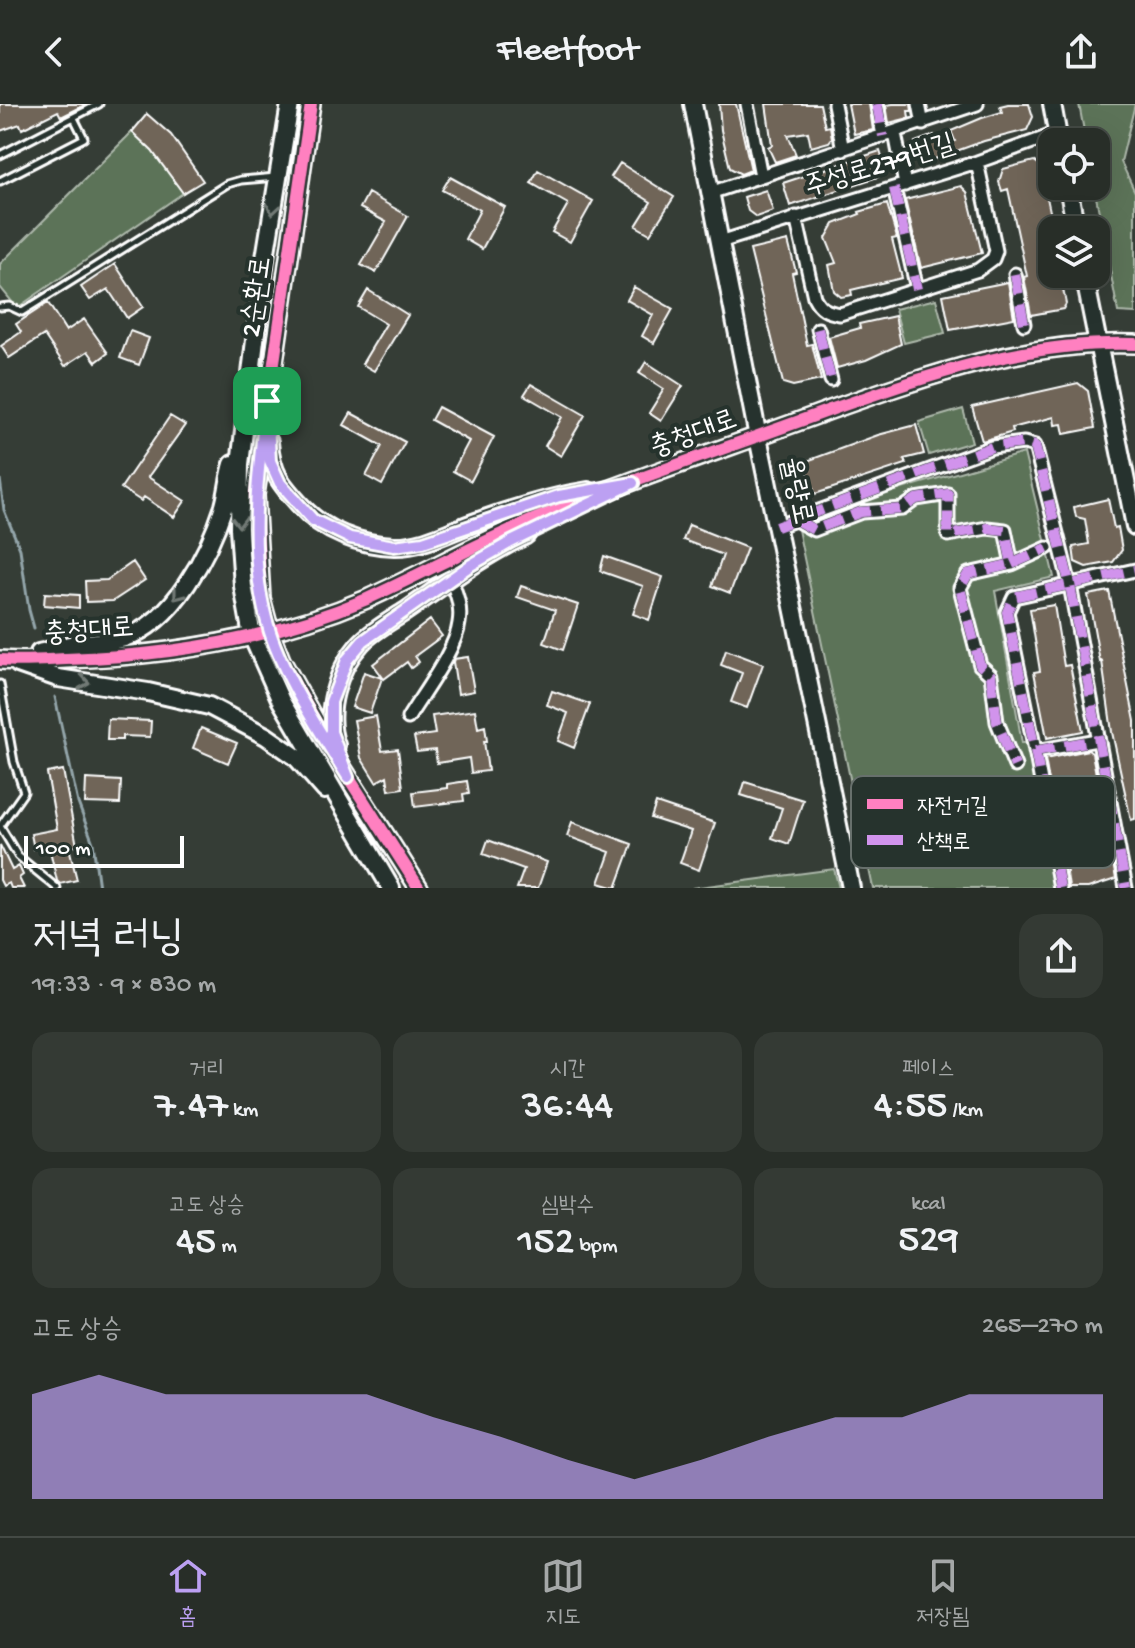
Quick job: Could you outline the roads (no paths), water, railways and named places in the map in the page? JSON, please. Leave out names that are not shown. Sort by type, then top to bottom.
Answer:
[{"type":"street","name":"2순환로","points":[[290,104],[241,448],[239,528],[243,586],[252,636],[281,701],[391,888]]},
{"type":"street","name":"2순환로","points":[[311,104],[255,495],[261,598],[281,660],[348,777],[419,888]]},
{"type":"street","name":"율량로","points":[[693,104],[851,888]]},
{"type":"street","points":[[747,104],[761,176]]},
{"type":"street","points":[[834,104],[843,150]]},
{"type":"street","points":[[877,104],[889,134],[917,289]]},
{"type":"street","points":[[919,104],[923,124]]},
{"type":"street","points":[[710,193],[977,104]]},
{"type":"street","points":[[1052,104],[1056,128]]},
{"type":"street","name":"주성로279번길","points":[[720,242],[1038,144]]},
{"type":"street","name":"주성로279번길","points":[[796,217],[814,297],[819,307],[840,314],[978,270],[993,259],[996,251],[977,162]]},
{"type":"street","points":[[1015,274],[1024,324]]},
{"type":"street","points":[[1087,288],[1135,526]]},
{"type":"street","points":[[818,329],[831,380]]},
{"type":"street","name":"충청대로","points":[[5,660],[113,657],[270,632],[366,599],[541,517],[968,364],[1025,351],[1097,343],[1135,344]]},
{"type":"street","points":[[267,401],[270,461],[280,483],[313,520],[350,538],[394,546],[423,542],[559,496],[633,483]]},
{"type":"street","points":[[776,527],[992,447],[1024,443],[1035,446],[1070,585],[1104,776]]},
{"type":"street","points":[[5,660],[74,644],[120,639],[142,631],[164,613],[189,581],[212,535],[224,505],[232,466],[241,448]]},
{"type":"street","points":[[348,777],[331,732],[331,702],[347,660],[363,641],[451,579],[511,542],[633,483]]},
{"type":"street","points":[[796,520],[814,530],[861,512],[902,509],[916,499],[948,494],[948,535],[987,528],[1005,530],[1012,564]]},
{"type":"street","points":[[1015,766],[997,722],[991,675],[980,665],[960,588],[968,574],[1012,564],[1047,548]]},
{"type":"street","points":[[1040,776],[1007,612],[1014,597],[1135,570]]},
{"type":"street","points":[[408,718],[454,641],[460,622],[459,601],[451,579]]},
{"type":"street","points":[[5,660],[58,678],[148,692],[209,706],[266,736],[296,757],[355,827]]},
{"type":"street","points":[[1035,751],[1097,740]]},
{"type":"street","points":[[1115,832],[1126,888]]},
{"type":"street","points":[[1056,868],[1060,888]]},
{"type":"lane","points":[[0,155],[99,104]]},
{"type":"lane","points":[[1,179],[84,138],[74,118]]},
{"type":"lane","points":[[0,307],[9,306],[22,312],[227,184],[278,177]]},
{"type":"lane","points":[[0,684],[3,714],[24,792],[0,826],[18,856],[57,888]]},
{"type":"waterway","points":[[0,479],[4,510],[20,549],[34,628]]},
{"type":"waterway","points":[[55,697],[78,803],[93,843],[99,888]]}]
